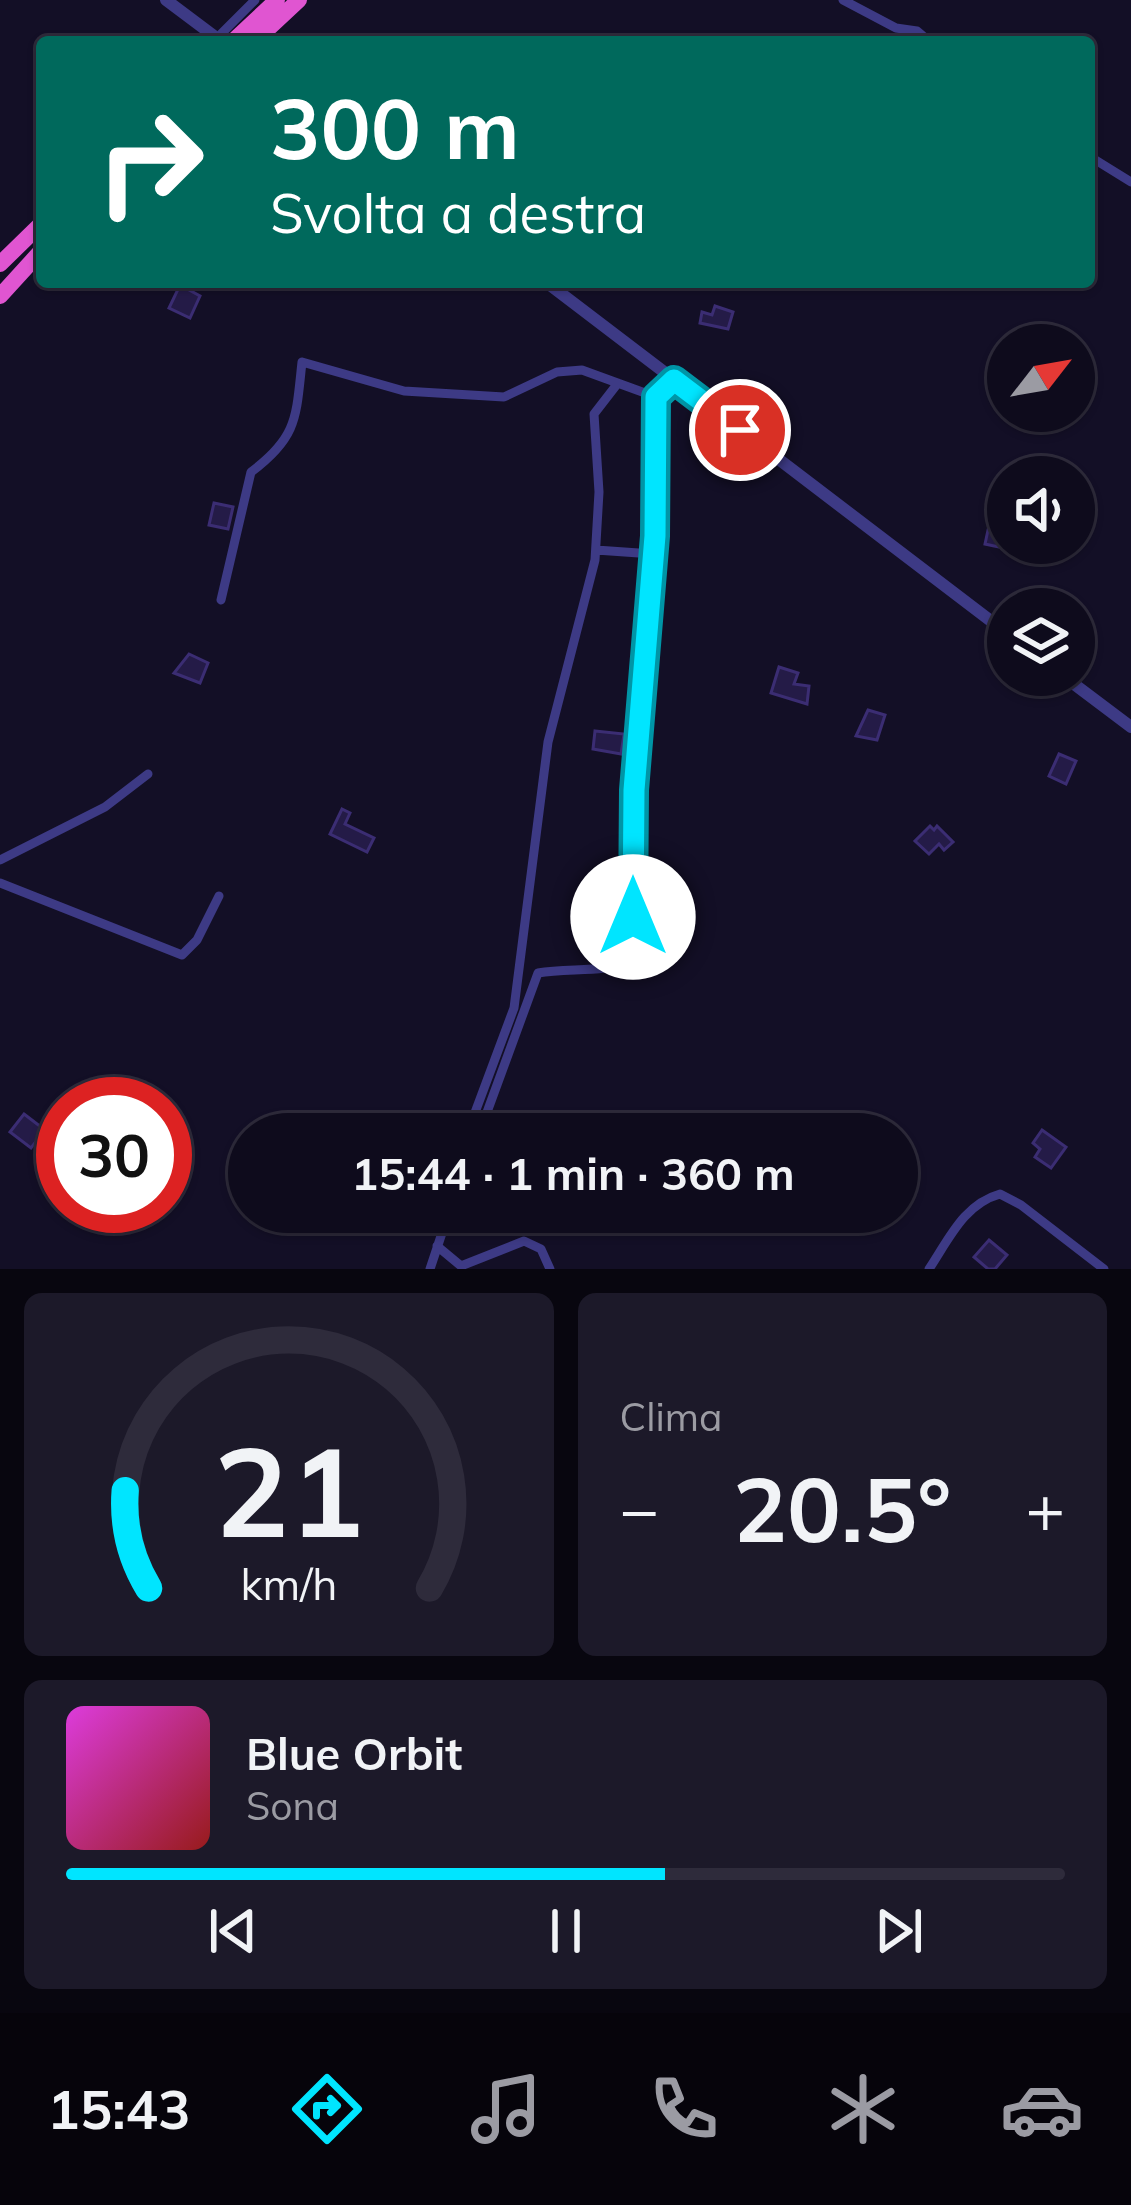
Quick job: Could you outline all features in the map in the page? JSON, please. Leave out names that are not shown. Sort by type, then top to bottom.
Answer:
[{"type":"highway","points":[[230,36],[277,0]]},
{"type":"highway","points":[[260,36],[299,0]]},
{"type":"highway","points":[[0,264],[36,229]]},
{"type":"highway","points":[[0,296],[36,257]]},
{"type":"street","points":[[166,0],[217,36]]},
{"type":"street","points":[[228,36],[255,0]]},
{"type":"street","points":[[843,0],[922,36]]},
{"type":"street","points":[[1095,160],[1131,182]]},
{"type":"street","points":[[554,288],[987,618]]},
{"type":"street","points":[[220,600],[251,472],[280,450],[296,418],[302,362],[404,391],[504,397],[557,372],[583,370],[656,397]]},
{"type":"street","points":[[487,1113],[538,973],[567,967],[613,970],[633,960],[634,790],[653,554],[656,397],[674,380]]},
{"type":"street","points":[[475,1113],[514,1008],[548,742],[596,550],[599,492],[594,415],[617,383]]},
{"type":"street","points":[[596,550],[653,554]]},
{"type":"street","points":[[1090,696],[1131,727]]},
{"type":"street","points":[[0,860],[105,807],[148,774]]},
{"type":"street","points":[[0,883],[182,955],[197,940],[219,896]]},
{"type":"street","points":[[929,1269],[961,1220],[982,1199],[1000,1194],[1021,1204],[1104,1269]]},
{"type":"street","points":[[430,1269],[441,1233]]},
{"type":"street","points":[[437,1246],[461,1266],[524,1241],[541,1249],[550,1269]]},
{"type":"building","points":[[179,288],[200,296],[190,318],[169,308]]},
{"type":"building","points":[[715,306],[733,312],[728,329],[700,323],[702,312],[712,315]]},
{"type":"building","points":[[214,503],[233,507],[228,529],[209,525]]},
{"type":"building","points":[[189,654],[208,663],[200,683],[174,673]]},
{"type":"building","points":[[779,667],[798,673],[794,684],[809,686],[807,704],[771,693]]},
{"type":"building","points":[[868,710],[885,715],[877,740],[856,736]]},
{"type":"building","points":[[595,731],[624,734],[621,754],[593,749]]},
{"type":"building","points":[[1059,754],[1076,761],[1066,784],[1049,776]]},
{"type":"building","points":[[342,809],[350,813],[345,824],[374,838],[367,852],[330,834]]},
{"type":"building","points":[[930,826],[934,830],[937,826],[953,842],[944,850],[939,844],[929,854],[915,841]]},
{"type":"building","points":[[24,1114],[36,1123],[36,1142],[31,1148],[10,1132]]},
{"type":"building","points":[[1042,1130],[1066,1147],[1051,1168],[1035,1157],[1040,1149],[1033,1143]]},
{"type":"building","points":[[989,1240],[1007,1255],[995,1269],[974,1257]]},
{"type":"route","points":[[633,917],[634,790],[655,536],[656,397],[674,380],[740,430]]}]
